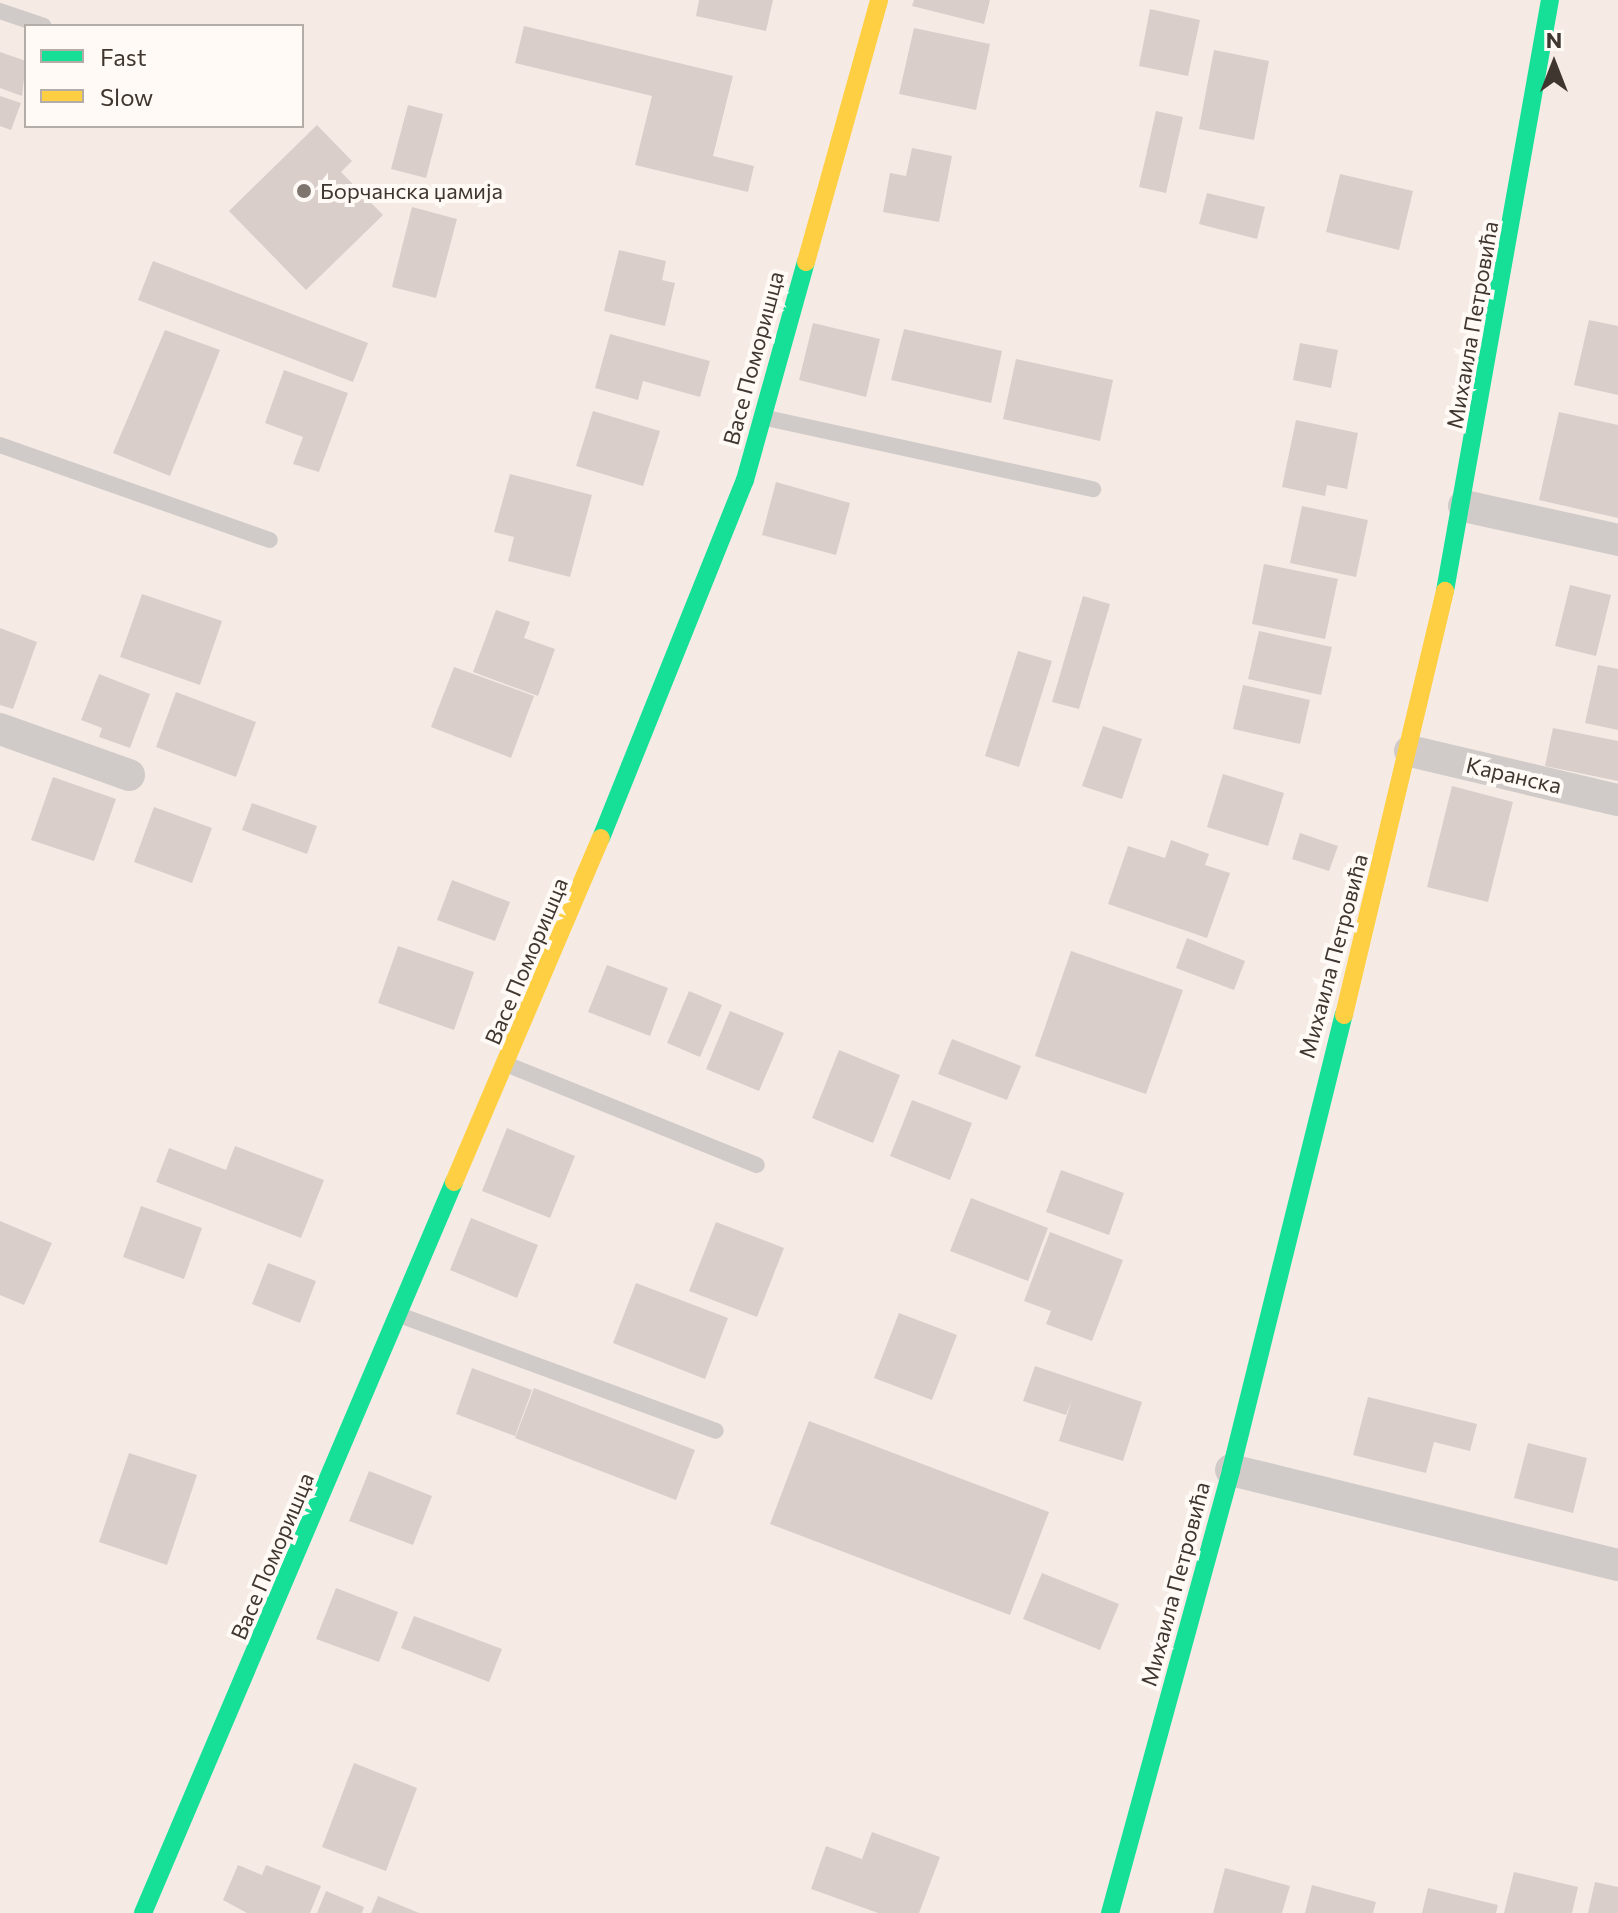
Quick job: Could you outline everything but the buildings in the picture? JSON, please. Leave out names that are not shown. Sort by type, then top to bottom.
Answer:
[{"type":"street","name":"Васе Поморишца","points":[[143,1913],[402,1316],[689,632],[745,480],[879,0]]},
{"type":"street","name":"Михаила Петровића","points":[[1110,1913],[1231,1470],[1410,751],[1464,506],[1550,0]]},
{"type":"street","points":[[1464,506],[1618,540]]},
{"type":"street","points":[[0,729],[129,775]]},
{"type":"street","name":"Каранска","points":[[1410,751],[1618,800]]},
{"type":"street","points":[[1231,1470],[1618,1565]]},
{"type":"lane","points":[[0,11],[38,24]]},
{"type":"lane","points":[[761,417],[1093,489]]},
{"type":"lane","points":[[0,445],[270,540]]},
{"type":"lane","points":[[508,1065],[757,1165]]},
{"type":"lane","points":[[402,1316],[716,1431]]},
{"type":"traffic: fast","points":[[1445,591],[1550,0]]},
{"type":"traffic: fast","points":[[601,838],[745,480],[806,262]]},
{"type":"traffic: fast","points":[[1110,1913],[1231,1470],[1344,1015]]},
{"type":"traffic: fast","points":[[143,1913],[454,1182]]},
{"type":"traffic: slow","points":[[806,262],[879,0]]},
{"type":"traffic: slow","points":[[1344,1015],[1445,591]]},
{"type":"traffic: slow","points":[[454,1182],[601,838]]},
{"type":"place","name":"Борчанска џамија","points":[[304,191]]}]
